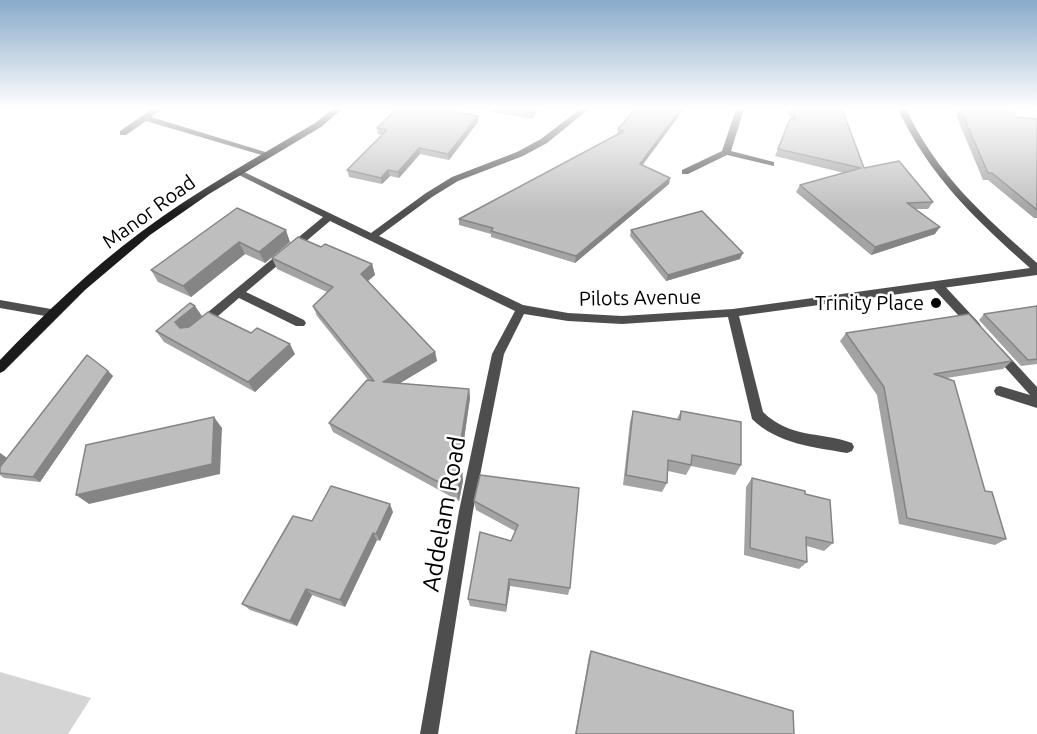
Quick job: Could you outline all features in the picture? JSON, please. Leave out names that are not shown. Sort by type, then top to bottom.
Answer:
[{"type":"main road","name":"Manor Road","points":[[0,368],[51,313],[113,259],[169,216],[287,143]]},
{"type":"street","points":[[231,143],[268,154]]},
{"type":"street","points":[[371,237],[455,179],[520,154],[539,143]]},
{"type":"street","points":[[726,153],[729,143]]},
{"type":"street","points":[[918,143],[950,188],[1037,270]]},
{"type":"street","points":[[685,172],[726,153],[771,164]]},
{"type":"street","name":"Pilots Avenue","points":[[237,172],[521,309],[568,317],[622,320],[733,313],[1037,270]]},
{"type":"street","points":[[191,333],[330,216]]},
{"type":"street","points":[[937,285],[1037,395]]},
{"type":"street","points":[[238,293],[300,322]]},
{"type":"street","points":[[0,304],[51,313]]},
{"type":"street","name":"Addelam Road","points":[[429,734],[466,511],[498,354],[521,309]]},
{"type":"street","points":[[733,313],[757,415],[767,426],[782,435],[847,447]]},
{"type":"street","points":[[1000,391],[1037,403]]},
{"type":"shaded area","points":[[0,672],[91,698],[68,734],[0,734]]},
{"type":"building","points":[[374,143],[456,143],[448,154],[419,148],[398,172],[388,170],[381,178],[347,170]]},
{"type":"building","points":[[601,143],[655,143],[640,164],[670,178],[576,256],[459,219]]},
{"type":"building","points":[[780,143],[855,143],[864,168],[899,161],[933,202],[907,203],[940,227],[875,247],[800,185],[861,168],[778,149]]},
{"type":"building","points":[[975,143],[1037,143],[1037,210],[992,173],[988,173]]},
{"type":"building","points":[[237,208],[286,230],[259,252],[239,242],[183,286],[151,270]]},
{"type":"building","points":[[702,211],[743,253],[668,275],[631,230]]},
{"type":"building","points":[[298,237],[321,247],[325,244],[372,264],[361,274],[435,352],[383,382],[469,389],[456,472],[462,473],[457,492],[329,423],[367,380],[374,381],[313,306],[333,287],[272,258]]},
{"type":"building","points":[[190,303],[195,306],[175,322],[180,328],[189,327],[208,312],[251,333],[257,328],[290,344],[248,382],[156,331]]},
{"type":"building","points":[[1037,306],[1037,359],[1028,360],[984,314]]},
{"type":"building","points":[[969,314],[1012,361],[934,374],[954,381],[985,491],[992,492],[1006,539],[907,518],[884,387],[846,333]]},
{"type":"building","points":[[87,355],[108,371],[33,477],[0,473],[0,467]]},
{"type":"building","points":[[633,411],[680,420],[681,411],[741,422],[741,465],[692,455],[691,465],[668,460],[667,483],[626,475]]},
{"type":"building","points":[[214,417],[212,464],[76,495],[86,445]]},
{"type":"building","points":[[480,475],[579,488],[570,588],[509,579],[506,605],[468,599],[480,532],[511,541],[518,525],[474,501]]},
{"type":"building","points":[[752,478],[805,491],[805,494],[830,500],[833,543],[806,537],[807,562],[750,548]]},
{"type":"building","points":[[331,486],[390,504],[340,600],[306,589],[290,621],[242,604],[293,516],[312,521]]},
{"type":"building","points":[[591,651],[793,711],[794,734],[576,734]]},
{"type":"place","name":"Trinity Place","points":[[936,303]]}]
